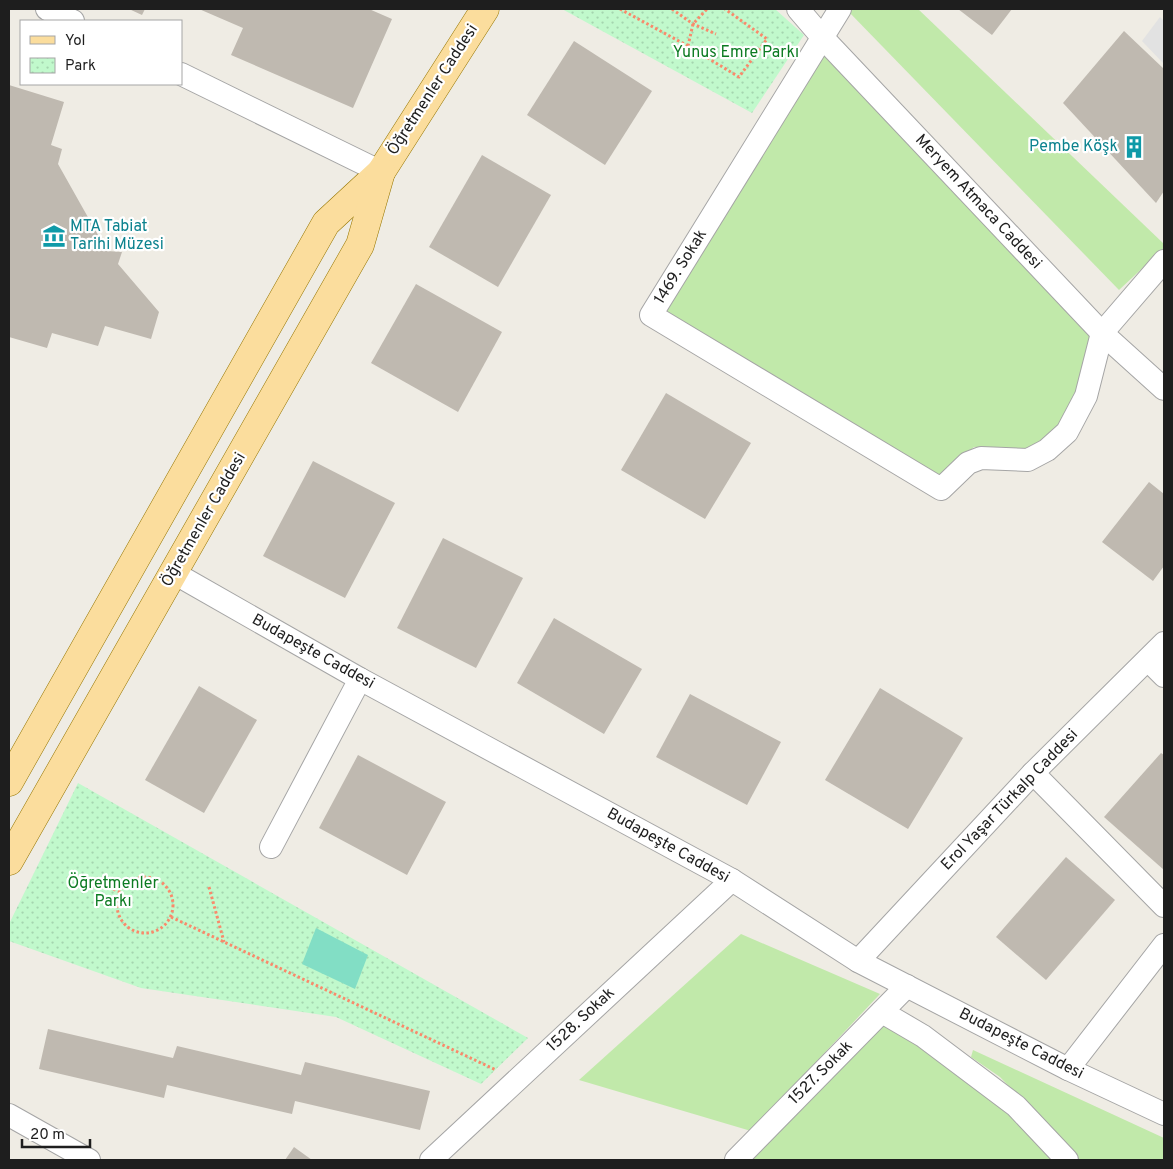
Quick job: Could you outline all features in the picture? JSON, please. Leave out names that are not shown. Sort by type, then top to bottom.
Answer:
[{"type":"main road","name":"Öğretmenler Caddesi","points":[[9,782],[326,223],[381,172],[485,9]]},
{"type":"main road","name":"Öğretmenler Caddesi","points":[[9,861],[360,245],[381,172]]},
{"type":"main road","points":[[139,552],[174,573]]},
{"type":"street","points":[[48,9],[71,20]]},
{"type":"street","name":"Meryem Atmaca Caddesi","points":[[798,9],[822,38],[1102,333],[1164,389]]},
{"type":"street","name":"1469. Sokak","points":[[840,9],[651,316],[941,489],[968,463],[981,458],[1028,460],[1047,450],[1068,432],[1086,396],[1102,333]]},
{"type":"street","points":[[182,74],[381,172]]},
{"type":"street","points":[[1102,333],[1164,261]]},
{"type":"street","name":"Budapeşte Caddesi","points":[[174,573],[360,679],[732,880],[858,961],[1068,1069],[1164,1114]]},
{"type":"street","name":"Erol Yaşar Türkalp Caddesi","points":[[858,961],[1033,774],[1164,642]]},
{"type":"street","points":[[1148,660],[1164,676]]},
{"type":"street","points":[[271,847],[360,679]]},
{"type":"street","points":[[1033,774],[1164,906]]},
{"type":"street","name":"1528. Sokak","points":[[431,1160],[732,880]]},
{"type":"street","points":[[1068,1069],[1164,945]]},
{"type":"street","name":"1527. Sokak","points":[[736,1160],[906,986]]},
{"type":"street","points":[[882,1012],[923,1036],[1016,1106],[1067,1160]]},
{"type":"street","points":[[11,1121],[89,1160]]},
{"type":"path","points":[[620,9],[688,46],[739,77],[767,38],[725,9]]},
{"type":"path","points":[[672,9],[693,24],[716,34]]},
{"type":"path","points":[[688,46],[693,24],[707,9]]},
{"type":"path","points":[[147,876],[158,880],[166,886],[172,896],[174,906],[171,917],[164,926],[154,931],[144,933],[133,930],[124,923],[119,914],[117,903],[120,892],[136,878],[147,876]]},
{"type":"path","points":[[95,881],[120,892]]},
{"type":"path","points":[[209,888],[224,942]]},
{"type":"path","points":[[171,917],[517,1080]]},
{"type":"green space","name":"Yunus Emre Parkı","points":[[562,9],[775,9],[804,35],[752,113]]},
{"type":"green space","points":[[849,9],[918,9],[1164,244],[1164,248],[1119,290],[848,11]]},
{"type":"green space","points":[[825,51],[1093,337],[1076,394],[1060,428],[1024,451],[974,447],[938,479],[663,314]]},
{"type":"green space","name":"Öğretmenler Parkı","points":[[78,783],[528,1038],[481,1084],[336,1017],[141,988],[9,941],[9,924]]},
{"type":"green space","points":[[316,928],[368,955],[355,989],[302,964]]},
{"type":"green space","points":[[741,934],[880,994],[751,1131],[579,1080]]},
{"type":"green space","points":[[880,1021],[1004,1103],[1054,1160],[748,1160]]},
{"type":"green space","points":[[973,1050],[1164,1138],[1164,1160],[1080,1160],[1000,1077],[971,1057]]},
{"type":"shaded area","points":[[1160,17],[1164,21],[1164,64],[1142,41]]},
{"type":"building","points":[[129,9],[145,9],[142,15]]},
{"type":"building","points":[[199,9],[369,9],[392,19],[353,108],[231,55],[243,28]]},
{"type":"building","points":[[958,9],[1012,9],[992,35]]},
{"type":"building","name":"Pembe Köşk","points":[[1124,31],[1164,69],[1164,191],[1156,203],[1063,103]]},
{"type":"building","points":[[574,41],[652,91],[605,165],[527,115]]},
{"type":"building","points":[[9,85],[64,102],[51,145],[62,149],[58,164],[107,251],[122,252],[118,264],[159,312],[151,339],[105,326],[98,346],[52,333],[47,348],[9,337]]},
{"type":"building","points":[[482,155],[551,195],[498,287],[429,247]]},
{"type":"building","points":[[416,284],[502,332],[458,412],[371,363]]},
{"type":"building","points":[[666,393],[751,443],[705,519],[621,470]]},
{"type":"building","points":[[313,461],[395,503],[345,598],[263,556]]},
{"type":"building","points":[[1149,482],[1164,494],[1164,566],[1153,581],[1102,542]]},
{"type":"building","points":[[443,538],[523,578],[476,668],[397,628]]},
{"type":"building","points":[[554,618],[642,669],[604,734],[517,683]]},
{"type":"building","points":[[199,686],[257,720],[204,813],[145,780]]},
{"type":"building","points":[[880,688],[963,738],[908,829],[825,780]]},
{"type":"building","points":[[690,694],[781,742],[747,805],[656,757]]},
{"type":"building","points":[[1161,753],[1164,755],[1164,870],[1104,817]]},
{"type":"building","points":[[358,755],[446,802],[407,875],[319,828]]},
{"type":"building","points":[[1066,857],[1115,900],[1046,980],[996,937]]},
{"type":"building","points":[[48,1029],[173,1058],[177,1046],[301,1075],[305,1062],[430,1091],[420,1130],[295,1101],[292,1114],[167,1085],[164,1098],[39,1069]]},
{"type":"building","points":[[294,1147],[312,1160],[285,1160]]},
{"type":"place","name":"Pembe Köşk","points":[[1134,147]]},
{"type":"place","name":"MTA Tabiat Tarihi Müzesi","points":[[54,236]]}]
